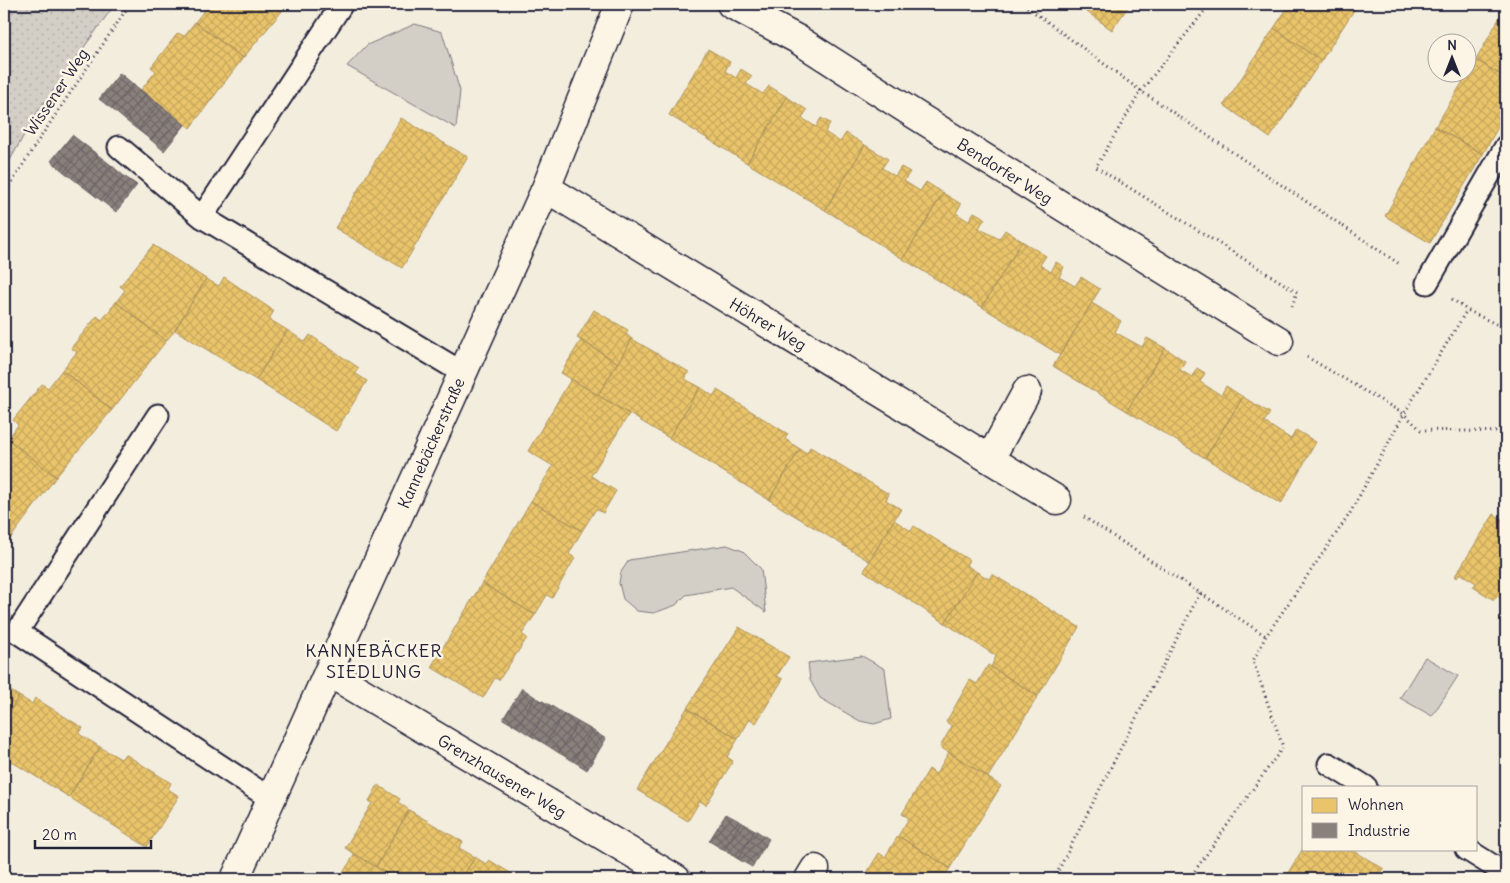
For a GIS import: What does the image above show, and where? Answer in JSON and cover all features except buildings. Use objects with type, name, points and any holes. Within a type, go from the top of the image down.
[{"type":"street","name":"Kannebäckerstraße","points":[[235,879],[546,188],[620,4]]},
{"type":"street","name":"Bendorfer Weg","points":[[731,4],[797,39],[1279,341]]},
{"type":"street","name":"Höhrer Weg","points":[[546,188],[1057,500]]},
{"type":"street","points":[[990,459],[1027,391]]},
{"type":"street","name":"Grenzhausener Weg","points":[[328,672],[676,879]]},
{"type":"lane","points":[[202,217],[342,4]]},
{"type":"lane","points":[[1427,283],[1506,146]]},
{"type":"lane","points":[[119,147],[202,217],[463,373]]},
{"type":"lane","points":[[158,415],[10,627],[271,799]]},
{"type":"lane","points":[[1329,764],[1364,786]]},
{"type":"lane","points":[[1468,850],[1506,874]]},
{"type":"path","name":"Wissener Weg","points":[[4,194],[130,4]]},
{"type":"path","points":[[1023,4],[1141,91],[1467,310],[1506,329]]},
{"type":"path","points":[[1210,4],[1141,91],[1096,167],[1297,292],[1279,341],[1404,414],[1421,430],[1506,432]]},
{"type":"path","points":[[1188,879],[1284,747],[1252,661],[1266,636],[1349,515],[1404,414],[1467,310]]},
{"type":"path","points":[[1057,500],[1266,636]]},
{"type":"path","points":[[1054,879],[1200,593]]},
{"type":"path","points":[[4,869],[24,879]]},
{"type":"shaded area","points":[[11,4],[115,4],[34,117],[4,171],[4,14]]},
{"type":"shaded area","points":[[415,24],[442,32],[460,91],[456,128],[347,66],[367,45]]},
{"type":"shaded area","points":[[727,545],[743,551],[761,569],[766,612],[731,587],[686,595],[676,605],[654,613],[637,611],[623,599],[619,583],[621,572],[629,560]]},
{"type":"shaded area","points":[[862,656],[885,669],[891,719],[874,724],[860,721],[820,698],[810,680],[808,663]]},
{"type":"shaded area","points":[[1425,657],[1458,676],[1432,716],[1400,698]]},
{"type":"district","name":"KANNEBÄCKER SIEDLUNG","points":[[374,661]]}]
